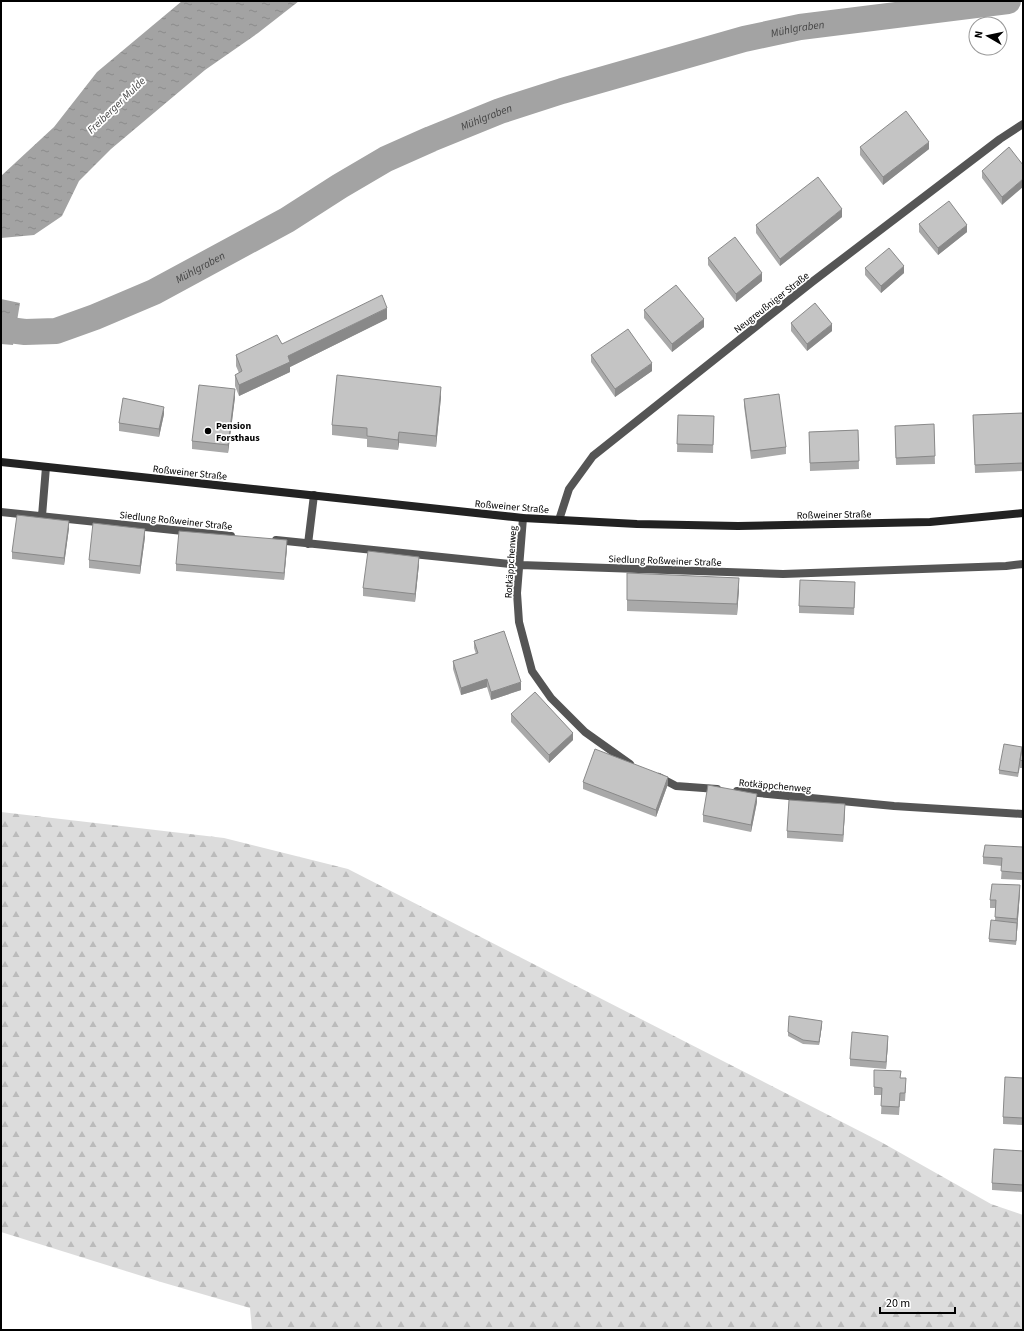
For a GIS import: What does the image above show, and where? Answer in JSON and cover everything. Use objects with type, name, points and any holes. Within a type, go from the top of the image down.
[{"type":"main road","name":"Roßweiner Straße","points":[[1,462],[523,518],[637,524],[746,526],[930,522],[1023,513]]},
{"type":"street","name":"Neugreußniger Straße","points":[[559,520],[569,489],[594,456],[806,287],[1000,139],[1023,124]]},
{"type":"street","points":[[42,516],[46,467]]},
{"type":"street","points":[[308,544],[314,495]]},
{"type":"street","name":"Siedlung Roßweiner Straße","points":[[1,512],[238,536]]},
{"type":"street","name":"Rotkäppchenweg","points":[[523,518],[517,593],[519,622],[532,671],[551,698],[585,732],[626,762],[676,786],[894,806],[1023,814]]},
{"type":"street","name":"Siedlung Roßweiner Straße","points":[[269,540],[520,565],[783,574],[1006,566],[1023,564]]},
{"type":"green space","points":[[1,812],[224,838],[348,869],[881,1142],[991,1204],[1023,1215],[1023,1330],[252,1330],[250,1308],[1,1232]]},
{"type":"water","name":"Freiberger Mulde","points":[[182,1],[299,1],[258,33],[205,70],[111,149],[79,181],[62,216],[34,235],[1,238],[1,176],[54,127],[97,72]]},
{"type":"water","points":[[1,299],[20,303],[13,345],[1,344]]},
{"type":"building","points":[[906,111],[929,142],[883,177],[860,147]]},
{"type":"building","points":[[1009,147],[1023,165],[1023,179],[1002,197],[982,171]]},
{"type":"building","points":[[818,177],[842,209],[780,259],[756,225]]},
{"type":"building","points":[[949,201],[967,225],[938,248],[919,224]]},
{"type":"building","points":[[735,237],[762,273],[736,294],[708,258]]},
{"type":"building","points":[[889,248],[904,266],[881,286],[865,268]]},
{"type":"building","points":[[676,285],[704,319],[672,344],[644,310]]},
{"type":"building","points":[[382,295],[387,308],[288,356],[290,362],[239,385],[235,375],[242,371],[236,355],[277,335],[282,344]]},
{"type":"building","points":[[815,303],[832,324],[807,344],[791,323]]},
{"type":"building","points":[[628,329],[652,363],[615,389],[591,355]]},
{"type":"building","points":[[337,375],[441,387],[436,436],[399,432],[398,440],[367,436],[367,428],[332,425]]},
{"type":"building","points":[[199,385],[235,389],[228,445],[192,441]]},
{"type":"building","points":[[779,394],[786,447],[751,451],[744,399]]},
{"type":"building","points":[[123,398],[164,407],[159,429],[119,423]]},
{"type":"building","points":[[1023,413],[1023,463],[975,465],[973,415]]},
{"type":"building","points":[[678,415],[714,416],[713,445],[677,444]]},
{"type":"building","points":[[934,424],[935,456],[896,458],[895,426]]},
{"type":"building","points":[[858,430],[859,461],[810,463],[809,432]]},
{"type":"building","points":[[17,515],[69,521],[64,558],[12,552]]},
{"type":"building","points":[[93,523],[145,529],[140,566],[89,560]]},
{"type":"building","points":[[179,531],[287,540],[284,573],[176,564]]},
{"type":"building","points":[[368,551],[419,557],[415,594],[363,588]]},
{"type":"building","points":[[627,573],[739,578],[737,604],[627,600]]},
{"type":"building","points":[[800,580],[855,582],[854,608],[799,606]]},
{"type":"building","points":[[504,631],[521,682],[491,692],[487,679],[461,688],[453,661],[478,653],[474,641]]},
{"type":"building","points":[[535,692],[573,733],[549,755],[511,714]]},
{"type":"building","points":[[1023,743],[1023,761],[1020,760]]},
{"type":"building","points":[[1004,744],[1022,747],[1018,773],[999,770]]},
{"type":"building","points":[[595,749],[668,777],[656,810],[583,782]]},
{"type":"building","points":[[708,785],[757,794],[751,825],[703,815]]},
{"type":"building","points":[[789,800],[845,804],[843,835],[787,831]]},
{"type":"building","points":[[985,845],[1023,847],[1023,873],[1001,871],[1002,858],[983,857]]},
{"type":"building","points":[[992,884],[1020,885],[1017,919],[995,917],[996,900],[990,900]]},
{"type":"building","points":[[991,920],[1017,923],[1016,941],[989,939]]},
{"type":"building","points":[[789,1016],[822,1021],[819,1042],[803,1040],[788,1032]]},
{"type":"building","points":[[852,1032],[888,1036],[886,1062],[850,1059]]},
{"type":"building","points":[[874,1070],[901,1071],[900,1078],[906,1078],[905,1093],[900,1093],[899,1107],[881,1106],[882,1088],[874,1087]]},
{"type":"building","points":[[1005,1077],[1023,1078],[1023,1118],[1003,1117]]},
{"type":"building","points":[[994,1149],[1023,1151],[1023,1185],[992,1183]]},
{"type":"waterway","name":"Mühlgraben","points":[[1,329],[25,332],[56,331],[95,317],[154,292],[287,220],[386,159],[500,111],[562,91],[744,39],[800,27],[1008,1]]},
{"type":"place","name":"Pension Forsthaus","points":[[208,431]]}]
